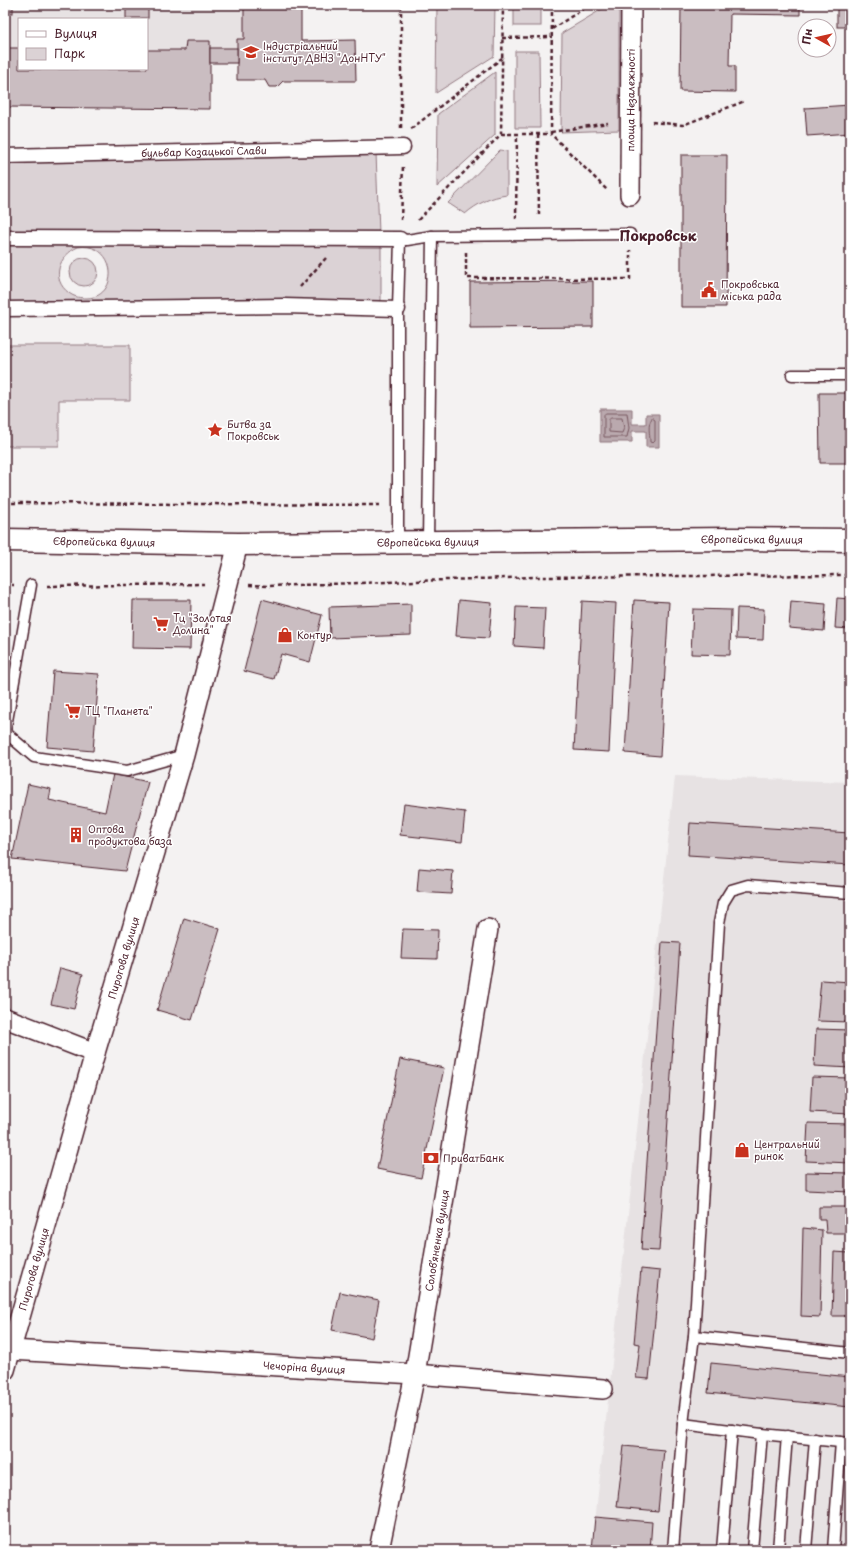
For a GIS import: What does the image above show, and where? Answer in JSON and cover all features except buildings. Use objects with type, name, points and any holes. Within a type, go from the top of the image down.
[{"type":"street","name":"площа Незалежності","points":[[630,195],[631,5]]},
{"type":"street","name":"бульвар Козацької Слави","points":[[5,156],[402,142]]},
{"type":"street","points":[[5,238],[400,239]]},
{"type":"street","points":[[5,309],[284,306],[398,309]]},
{"type":"street","name":"Європейська вулиця","points":[[5,540],[238,544],[398,541],[722,539],[850,540]]},
{"type":"street","name":"Пирогова вулиця","points":[[5,1370],[8,1349],[184,755],[238,544]]},
{"type":"street","name":"Солов’яненка вулиця","points":[[379,1550],[415,1374],[488,929]]},
{"type":"street","points":[[5,1018],[95,1053]]},
{"type":"street","name":"Чечоріна вулиця","points":[[8,1349],[415,1374],[603,1389]]},
{"type":"lane","points":[[398,541],[398,309],[400,239],[407,240],[432,236],[630,234]]},
{"type":"lane","points":[[428,541],[432,236]]},
{"type":"lane","points":[[792,376],[850,375]]},
{"type":"lane","points":[[31,585],[5,732],[34,757],[127,771],[184,755]]},
{"type":"lane","points":[[673,1550],[683,1424],[694,1336],[719,923],[723,903],[731,890],[748,885],[850,893]]},
{"type":"lane","points":[[694,1336],[850,1353]]},
{"type":"lane","points":[[683,1424],[762,1434],[846,1442],[833,1550]]},
{"type":"lane","points":[[722,1550],[732,1430]]},
{"type":"lane","points":[[752,1550],[762,1434]]},
{"type":"lane","points":[[778,1550],[787,1436]]},
{"type":"lane","points":[[806,1550],[815,1439]]},
{"type":"path","points":[[400,239],[402,5]]},
{"type":"path","points":[[400,239],[502,134],[503,5]]},
{"type":"path","points":[[551,134],[552,5]]},
{"type":"path","points":[[552,29],[589,5]]},
{"type":"path","points":[[502,38],[552,37]]},
{"type":"path","points":[[402,142],[502,58]]},
{"type":"path","points":[[502,134],[551,134],[609,192]]},
{"type":"path","points":[[516,134],[516,235]]},
{"type":"path","points":[[538,134],[539,234]]},
{"type":"path","points":[[466,236],[466,278],[630,279],[630,234]]},
{"type":"path","points":[[284,306],[342,239]]},
{"type":"path","points":[[5,503],[398,505]]},
{"type":"path","points":[[5,585],[228,584],[269,586],[535,577],[850,575]]},
{"type":"shaded area","name":"Індустріальний інститут ДВНЗ \"ДонНТУ\"","points":[[5,5],[301,5],[302,41],[355,40],[356,81],[283,81],[277,87],[269,87],[264,80],[237,80],[237,64],[210,63],[210,109],[5,107]]},
{"type":"shaded area","name":"Центральний ринок","points":[[675,776],[850,782],[850,1550],[592,1550]]},
{"type":"green space","points":[[437,5],[495,5],[494,56],[436,93]]},
{"type":"green space","points":[[514,5],[541,5],[541,26],[514,26]]},
{"type":"green space","points":[[609,5],[619,5],[619,130],[561,132],[562,33]]},
{"type":"green space","points":[[515,51],[539,51],[540,128],[515,128]]},
{"type":"green space","points":[[495,72],[495,135],[437,187],[438,114]]},
{"type":"green space","points":[[500,150],[507,151],[507,195],[485,201],[465,214],[448,203]]},
{"type":"green space","points":[[376,153],[379,233],[5,237],[5,158]]},
{"type":"green space","points":[[5,238],[381,240],[381,305],[5,309]],"holes":[[[78,247],[91,247],[101,252],[107,260],[110,270],[109,280],[105,289],[98,295],[87,298],[75,296],[63,287],[58,274],[59,268],[62,261],[71,251]]]},
{"type":"green space","points":[[84,258],[94,262],[98,272],[94,282],[84,286],[74,282],[70,272],[74,262]]},
{"type":"green space","points":[[5,345],[130,345],[130,400],[59,400],[59,446],[5,446]]},
{"type":"water","points":[[600,409],[632,409],[632,424],[646,424],[646,414],[659,414],[659,447],[646,447],[646,431],[632,431],[632,442],[600,442]]},
{"type":"place","name":"Індустріальний інститут ДВНЗ \"ДонНТУ\"","points":[[251,52]]},
{"type":"place","name":"Покровська міська рада","points":[[709,290]]},
{"type":"place","name":"Битва за Покровськ","points":[[215,430]]},
{"type":"place","name":"Тц \"Золотая Долина\"","points":[[161,624]]},
{"type":"place","name":"Контур","points":[[285,635]]},
{"type":"place","name":"ТЦ \"Планета\"","points":[[73,711]]},
{"type":"place","name":"Оптова продуктова база","points":[[76,835]]},
{"type":"place","name":"Центральний ринок","points":[[742,1150]]},
{"type":"place","name":"ПриватБанк","points":[[431,1158]]},
{"type":"district","name":"Покровськ","points":[[658,236]]}]
